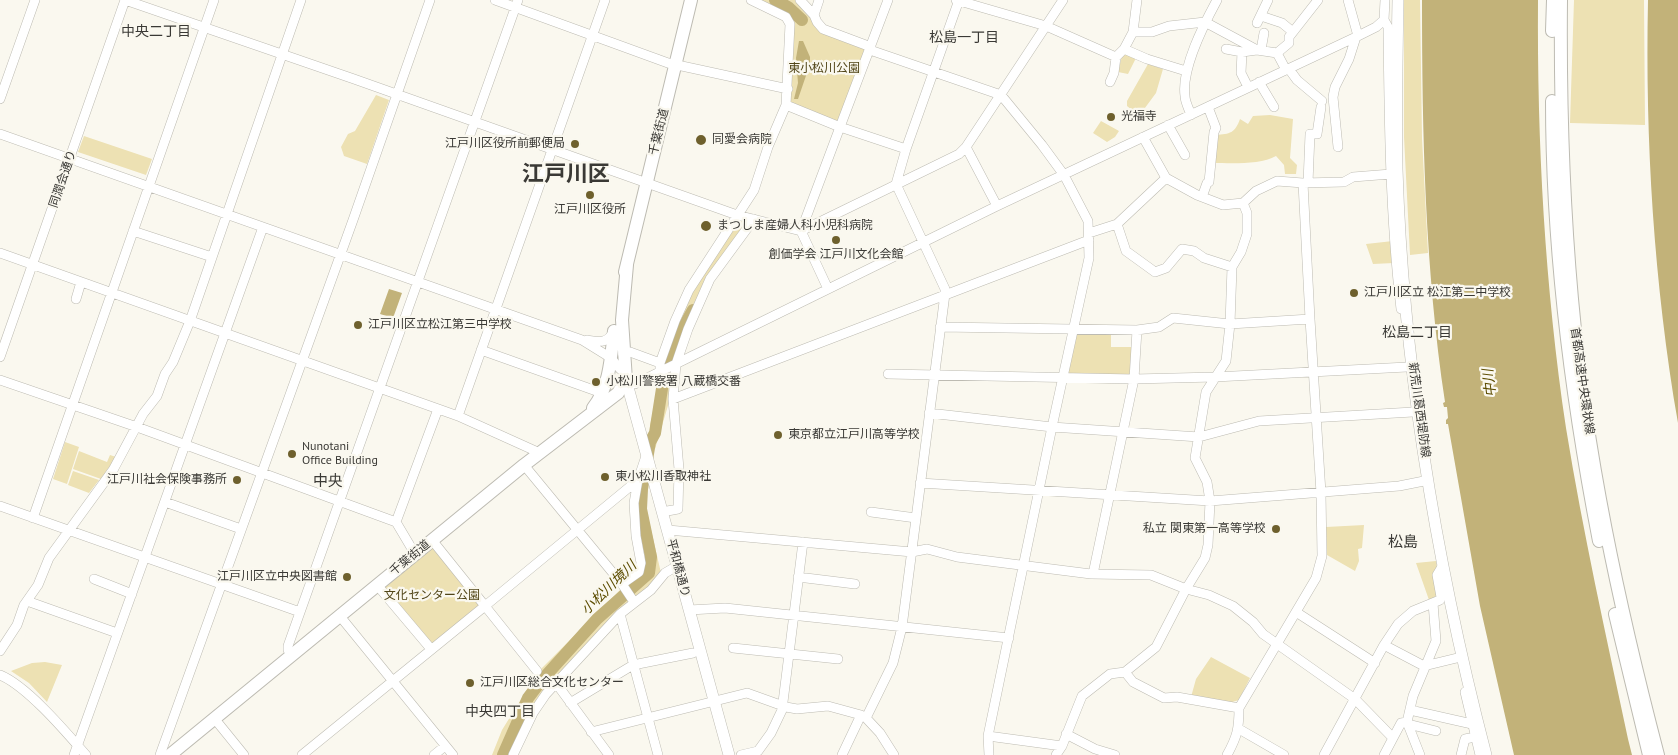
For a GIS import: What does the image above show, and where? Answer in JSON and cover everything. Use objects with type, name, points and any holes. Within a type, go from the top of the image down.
[{"type":"highway","name":"千葉街道","points":[[623,375],[615,349],[614,331],[617,296],[627,265],[691,0]]},
{"type":"highway","name":"首都高速中央環状線","points":[[1552,0],[1552,124],[1563,302],[1572,379],[1587,476],[1604,563],[1649,755]]},
{"type":"highway","name":"首都高速中央環状線","points":[[1561,0],[1561,122],[1566,226],[1576,342],[1589,431],[1612,560],[1658,755]]},
{"type":"highway","name":"千葉街道","points":[[170,755],[524,465],[618,393],[623,375],[622,320],[627,265]]},
{"type":"highway","points":[[580,421],[596,405],[602,393],[611,358],[614,331]]},
{"type":"main road","name":"新荒川葛西堤防線","points":[[1398,0],[1397,168],[1405,325],[1444,565],[1473,704],[1486,755]]},
{"type":"main road","name":"平和橋通り","points":[[623,375],[668,530],[729,755]]},
{"type":"street","points":[[0,99],[35,0]]},
{"type":"street","points":[[125,0],[396,94],[737,216],[801,231],[959,154],[966,147],[1064,0]]},
{"type":"street","name":"同潤会通り","points":[[0,357],[125,0]]},
{"type":"street","points":[[33,518],[214,0]]},
{"type":"street","points":[[0,651],[17,626],[24,605],[38,585],[49,558],[113,470],[143,414],[157,396],[165,374],[173,362],[190,321],[301,0]]},
{"type":"street","points":[[160,755],[430,0]]},
{"type":"street","points":[[495,0],[517,4],[593,36],[676,65],[788,89]]},
{"type":"street","points":[[458,416],[605,0]]},
{"type":"street","points":[[660,367],[675,321],[690,290],[754,190],[768,147],[786,105],[790,24],[786,17],[750,0]]},
{"type":"street","points":[[800,0],[814,15],[823,30],[933,72],[1001,95],[1064,175],[1088,221],[1090,258],[1052,427],[988,736],[989,755]]},
{"type":"street","points":[[814,15],[819,0]]},
{"type":"street","points":[[828,289],[801,231],[888,0]]},
{"type":"street","points":[[842,755],[893,663],[902,628],[945,288],[896,184],[906,149],[958,0],[1046,26],[1116,57]]},
{"type":"street","points":[[1110,82],[1116,57],[1124,49],[1133,32],[1136,0]]},
{"type":"street","points":[[1191,114],[1185,99],[1186,71],[1205,22],[1217,0]]},
{"type":"street","points":[[1268,0],[1259,19],[1282,23],[1293,32]]},
{"type":"street","points":[[1276,53],[1289,43],[1289,37],[1318,0]]},
{"type":"street","points":[[1338,147],[1333,97],[1335,87],[1349,59],[1357,36],[1348,0]]},
{"type":"street","points":[[1385,0],[1384,20],[1388,27],[1391,174],[1397,274],[1405,325],[1412,412],[1437,555],[1444,565],[1437,576],[1441,597],[1445,602],[1480,755]]},
{"type":"street","points":[[292,654],[288,650],[288,646],[517,4]]},
{"type":"street","points":[[0,134],[582,340],[611,358],[623,375],[635,384],[660,367],[676,364],[997,206],[1376,27],[1384,20]]},
{"type":"street","points":[[1133,32],[1152,32],[1169,26],[1205,22],[1259,50]]},
{"type":"street","points":[[1259,50],[1264,33]]},
{"type":"street","points":[[1226,48],[1242,52],[1259,50],[1276,53],[1287,69],[1321,104],[1317,134],[1310,134],[1306,183],[1310,319],[1321,493],[1322,556],[1316,578],[1239,708],[1239,729],[1227,755]]},
{"type":"street","points":[[1124,49],[1147,59],[1186,71]]},
{"type":"street","points":[[1242,52],[1241,72],[1248,87]]},
{"type":"street","points":[[1259,82],[1274,107]]},
{"type":"street","points":[[786,105],[840,127],[906,149]]},
{"type":"street","points":[[1202,197],[1209,182],[1216,128],[1208,107]]},
{"type":"street","points":[[1168,125],[1185,155]]},
{"type":"street","points":[[1143,137],[1166,178],[1202,197],[1223,205],[1243,203],[1256,191],[1277,181],[1306,183],[1344,182],[1353,177],[1391,174]]},
{"type":"street","points":[[966,147],[997,206]]},
{"type":"street","points":[[672,399],[945,294],[1118,224],[1166,178]]},
{"type":"street","points":[[1056,755],[1062,746],[1082,696],[1110,674],[1124,672],[1156,647],[1186,589],[1205,558],[1208,545],[1210,501],[1207,482],[1195,458],[1206,392],[1226,361],[1230,324],[1232,267],[1241,252],[1247,234],[1247,213],[1243,203]]},
{"type":"street","points":[[662,512],[678,509],[679,469],[672,399],[676,364],[688,329],[710,279],[754,219]]},
{"type":"street","points":[[1118,224],[1126,251],[1155,272],[1166,268],[1182,249],[1194,251],[1204,258],[1232,267]]},
{"type":"street","points":[[74,755],[263,227]]},
{"type":"street","points":[[133,231],[212,257]]},
{"type":"street","points":[[0,253],[458,416],[540,453]]},
{"type":"street","points":[[76,299],[81,282]]},
{"type":"street","points":[[940,327],[1137,330],[1159,327],[1172,318],[1230,324],[1310,319]]},
{"type":"street","points":[[1093,574],[1134,379],[1137,330]]},
{"type":"street","points":[[582,340],[602,342],[610,338],[614,331]]},
{"type":"street","points":[[481,350],[602,393]]},
{"type":"street","points":[[624,354],[630,352],[660,367]]},
{"type":"street","points":[[888,374],[1134,379],[1215,377],[1407,367]]},
{"type":"street","points":[[0,380],[137,427],[396,522],[415,554]]},
{"type":"street","points":[[396,522],[438,409]]},
{"type":"street","points":[[929,413],[1052,427],[1199,437],[1260,421],[1412,412]]},
{"type":"street","points":[[623,586],[639,572],[641,563],[636,536],[634,503],[638,480],[646,456]]},
{"type":"street","points":[[524,465],[633,600]]},
{"type":"street","points":[[302,755],[638,480]]},
{"type":"street","points":[[920,483],[1210,501],[1399,486],[1424,481]]},
{"type":"street","points":[[165,502],[241,530]]},
{"type":"street","points":[[0,506],[300,612]]},
{"type":"street","points":[[871,512],[916,518]]},
{"type":"street","points":[[668,530],[912,552],[928,548],[957,557],[1093,574],[1151,574],[1186,589],[1209,595],[1233,606],[1276,643],[1354,699],[1393,738]]},
{"type":"street","points":[[432,540],[537,671]]},
{"type":"street","points":[[741,755],[758,751],[771,733],[783,706],[803,542]]},
{"type":"street","points":[[513,755],[534,713],[546,694],[633,600],[651,590],[665,573],[677,566]]},
{"type":"street","points":[[798,577],[855,584]]},
{"type":"street","points":[[94,579],[132,594]]},
{"type":"street","points":[[376,585],[431,649]]},
{"type":"street","points":[[1324,755],[1384,645],[1398,624],[1413,611],[1440,600],[1441,597]]},
{"type":"street","points":[[27,602],[117,633]]},
{"type":"street","points":[[1420,755],[1408,723],[1410,710],[1424,666],[1436,641],[1433,603]]},
{"type":"street","points":[[689,610],[725,608],[1009,638]]},
{"type":"street","points":[[1296,612],[1375,663]]},
{"type":"street","points":[[620,614],[658,755]]},
{"type":"street","points":[[339,615],[452,755]]},
{"type":"street","points":[[1384,645],[1424,666],[1457,658]]},
{"type":"street","points":[[733,648],[838,659]]},
{"type":"street","points":[[570,703],[633,664],[693,653]]},
{"type":"street","points":[[1124,672],[1132,682],[1164,698],[1177,697],[1239,708]]},
{"type":"street","points":[[0,675],[21,688],[86,755]]},
{"type":"street","points":[[556,683],[609,755]]},
{"type":"street","points":[[591,732],[747,693],[797,709],[828,706],[863,717],[880,733],[894,755]]},
{"type":"street","points":[[1410,710],[1472,724]]},
{"type":"street","points":[[214,718],[244,755]]},
{"type":"street","points":[[1384,755],[1400,723],[1408,723],[1436,731]]},
{"type":"street","points":[[1239,729],[1284,755]]},
{"type":"street","points":[[1066,734],[1096,749],[1115,755]]},
{"type":"street","points":[[988,736],[1062,746]]},
{"type":"street","points":[[1461,755],[1465,738],[1475,737]]},
{"type":"street","points":[[434,755],[445,746]]},
{"type":"green space","name":"東小松川公園","points":[[751,0],[800,0],[817,22],[871,47],[840,127],[786,105],[790,24]]},
{"type":"green space","points":[[1404,0],[1420,0],[1422,138],[1428,253],[1410,255],[1404,137]]},
{"type":"green space","points":[[1574,0],[1644,0],[1645,125],[1570,123]]},
{"type":"green space","points":[[1128,54],[1136,58],[1128,74],[1118,72],[1122,56]]},
{"type":"green space","points":[[1148,64],[1163,69],[1156,93],[1139,116],[1127,106],[1127,101]]},
{"type":"green space","points":[[376,95],[389,100],[367,164],[344,156],[341,147],[348,134],[355,131]]},
{"type":"green space","points":[[1270,115],[1293,119],[1290,158],[1297,165],[1296,174],[1285,174],[1284,165],[1276,156],[1254,162],[1213,163],[1216,135],[1234,130],[1240,119],[1248,124],[1253,116]]},
{"type":"green space","points":[[1101,121],[1119,131],[1115,137],[1107,142],[1093,133]]},
{"type":"green space","points":[[84,136],[152,159],[146,175],[78,152]]},
{"type":"green space","points":[[738,217],[752,220],[709,279],[675,363],[662,369],[691,290]]},
{"type":"green space","points":[[1393,241],[1394,263],[1373,264],[1366,244]]},
{"type":"green space","points":[[1076,332],[1111,332],[1111,347],[1134,347],[1133,378],[1067,376]]},
{"type":"green space","points":[[674,371],[673,389],[655,449],[650,425],[661,378]]},
{"type":"green space","points":[[65,442],[79,447],[67,484],[53,479]]},
{"type":"green space","points":[[79,451],[107,462],[110,455],[116,457],[101,479],[73,469]]},
{"type":"green space","points":[[73,471],[99,480],[89,493],[68,485]]},
{"type":"green space","points":[[642,476],[646,481],[646,508],[661,573],[657,581],[544,692],[512,755],[492,755],[502,730],[538,672],[625,585],[640,573],[635,502]]},
{"type":"green space","points":[[1364,525],[1362,548],[1358,549],[1359,561],[1355,571],[1327,555],[1326,527]]},
{"type":"green space","name":"文化センター公園","points":[[432,543],[482,605],[431,647],[380,586]]},
{"type":"green space","points":[[1436,561],[1437,567],[1433,573],[1437,594],[1429,600],[1416,563]]},
{"type":"green space","points":[[1211,657],[1250,678],[1239,700],[1229,703],[1191,697],[1196,679]]},
{"type":"green space","points":[[45,662],[62,665],[47,702],[29,683],[11,671],[32,663]]},
{"type":"water","name":"中川","points":[[1422,0],[1538,0],[1539,107],[1544,215],[1559,375],[1580,506],[1632,755],[1514,755],[1480,606],[1448,424],[1446,424],[1448,418],[1447,407],[1444,407],[1443,403],[1445,402],[1433,302],[1426,201]]},
{"type":"water","points":[[1648,0],[1678,0],[1678,423],[1663,318],[1653,212],[1648,106]]},
{"type":"water","points":[[799,41],[803,41],[810,57],[810,64],[798,99],[794,99],[798,83],[796,58]]},
{"type":"water","points":[[389,289],[402,293],[393,318],[380,314]]},
{"type":"waterway","name":"小松川境川","points":[[775,0],[788,7],[802,20]]},
{"type":"waterway","name":"小松川境川","points":[[667,362],[669,353],[693,310]]},
{"type":"waterway","name":"小松川境川","points":[[503,755],[528,698],[541,681],[597,619],[649,573],[651,557],[641,509],[642,489],[650,442],[655,433],[664,376]]},
{"type":"place","name":"光福寺","points":[[1111,117]]},
{"type":"place","name":"同愛会病院","points":[[701,140]]},
{"type":"place","name":"江戸川区役所前郵便局","points":[[575,144]]},
{"type":"place","name":"江戸川区役所","points":[[590,195]]},
{"type":"place","name":"まつしま産婦人科小児科病院","points":[[706,226]]},
{"type":"place","name":"創価学会 江戸川文化会館","points":[[836,240]]},
{"type":"place","name":"江戸川区立 松江第二中学校","points":[[1354,293]]},
{"type":"place","name":"江戸川区立松江第三中学校","points":[[358,325]]},
{"type":"place","name":"小松川警察署 八蔵橋交番","points":[[596,382]]},
{"type":"place","name":"東京都立江戸川高等学校","points":[[778,435]]},
{"type":"place","name":"Nunotani Office Building","points":[[292,454]]},
{"type":"place","name":"東小松川香取神社","points":[[605,477]]},
{"type":"place","name":"江戸川社会保険事務所","points":[[237,480]]},
{"type":"place","name":"私立 関東第一高等学校","points":[[1276,529]]},
{"type":"place","name":"江戸川区立中央図書館","points":[[347,577]]},
{"type":"place","name":"江戸川区総合文化センター","points":[[470,683]]},
{"type":"district","name":"中央二丁目","points":[[156,32]]},
{"type":"district","name":"松島一丁目","points":[[964,38]]},
{"type":"district","name":"江戸川区","points":[[566,175]]},
{"type":"district","name":"松島二丁目","points":[[1417,333]]},
{"type":"district","name":"中央","points":[[328,482]]},
{"type":"district","name":"松島","points":[[1403,543]]},
{"type":"district","name":"中央四丁目","points":[[500,712]]}]
